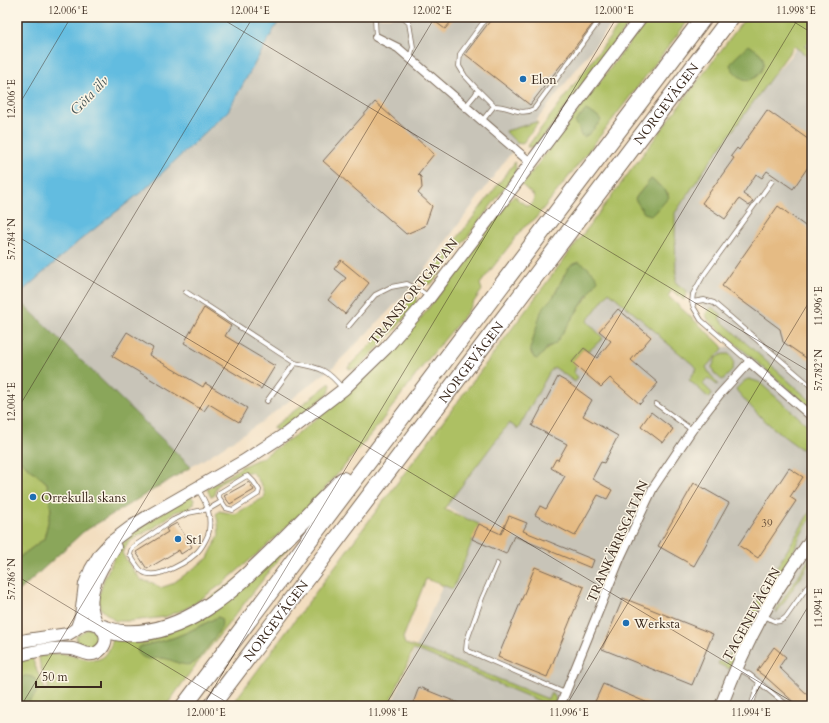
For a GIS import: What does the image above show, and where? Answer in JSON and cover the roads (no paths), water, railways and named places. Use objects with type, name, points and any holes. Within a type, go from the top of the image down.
[{"type":"highway","name":"NORGEVÄGEN","points":[[184,706],[384,439],[704,17]]},
{"type":"highway","name":"NORGEVÄGEN","points":[[210,706],[257,646],[731,17]]},
{"type":"highway","points":[[100,626],[122,633],[148,632],[173,625],[204,610],[221,598],[259,565],[384,439]]},
{"type":"highway","points":[[221,706],[257,646]]},
{"type":"street","name":"TRANSPORTGATAN","points":[[77,627],[81,616],[85,584],[91,568],[100,554],[111,542],[150,515],[272,444],[344,389],[386,348],[429,297],[642,17]]},
{"type":"street","points":[[376,37],[398,48],[531,163]]},
{"type":"street","points":[[749,362],[812,417]]},
{"type":"street","name":"TRANKÄRRSGATAN","points":[[560,706],[621,556],[653,488],[692,430],[719,395],[749,362]]},
{"type":"street","name":"TRANSPORTGATAN","points":[[17,656],[55,649],[74,649],[91,654],[96,653],[102,648],[106,638],[105,632],[92,612],[91,601],[94,587],[107,559],[126,531]]},
{"type":"street","name":"TAGENEVÄGEN","points":[[721,706],[736,667],[762,615],[812,538]]},
{"type":"street","points":[[17,642],[68,634],[73,632],[77,627],[86,624],[100,626]]},
{"type":"lane","points":[[376,17],[376,37]]},
{"type":"lane","points":[[402,17],[409,23],[413,47],[410,58]]},
{"type":"lane","points":[[487,17],[460,54],[459,66],[465,76],[494,106],[501,106],[528,112],[534,108],[602,17]]},
{"type":"lane","points":[[465,106],[478,90]]},
{"type":"lane","points":[[482,122],[494,106]]},
{"type":"lane","points":[[749,362],[701,320],[692,302],[693,294],[703,276],[772,181]]},
{"type":"lane","points":[[348,326],[375,295],[391,287],[407,284],[421,290],[429,297]]},
{"type":"lane","points":[[186,292],[295,363],[320,368],[333,377],[344,389]]},
{"type":"lane","points":[[692,302],[704,300],[714,303],[812,386]]},
{"type":"lane","points":[[267,401],[295,363]]},
{"type":"lane","points":[[656,404],[692,430]]},
{"type":"lane","points":[[809,478],[812,474]]},
{"type":"lane","points":[[245,477],[251,478],[259,490],[256,496],[233,510],[226,508],[222,502],[218,496],[220,491],[245,477]]},
{"type":"lane","points":[[197,488],[208,509],[209,531],[199,550],[185,562],[164,572],[152,575],[143,572],[130,555],[134,547],[173,520],[188,514],[208,509],[222,502]]},
{"type":"lane","points":[[497,564],[482,598],[467,640],[466,650],[565,693]]},
{"type":"lane","points":[[762,615],[776,622],[782,621],[812,580]]},
{"type":"lane","points":[[736,667],[744,670],[788,706]]},
{"type":"lane","points":[[751,706],[760,682]]},
{"type":"water","name":"Göta älv","points":[[17,17],[281,17],[228,111],[144,190],[79,241],[17,296]]},
{"type":"place","name":"Elon","points":[[523,79]]},
{"type":"place","name":"Orrekulla skans","points":[[33,497]]},
{"type":"place","name":"St1","points":[[178,539]]},
{"type":"place","name":"Werksta","points":[[626,623]]}]
